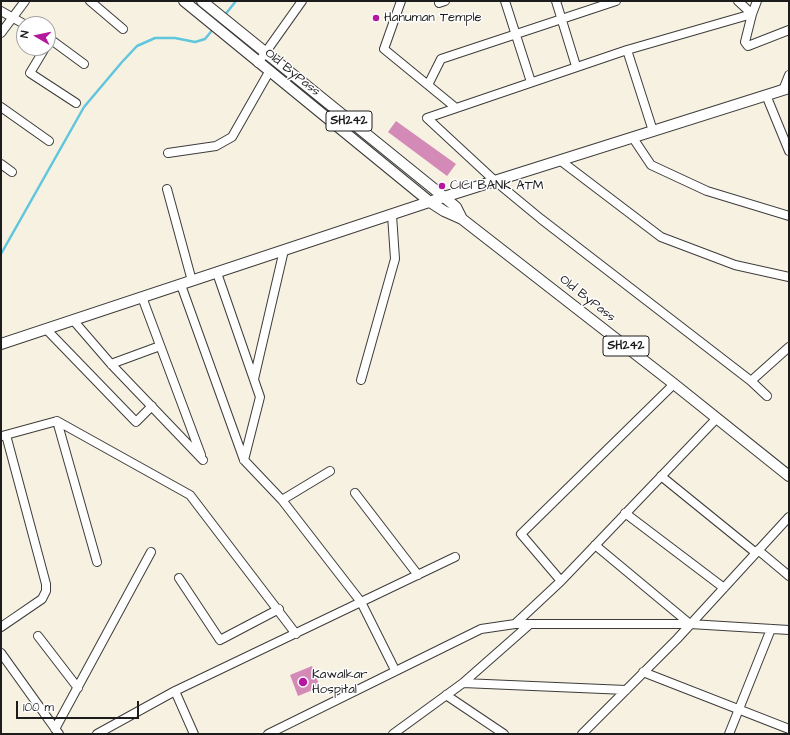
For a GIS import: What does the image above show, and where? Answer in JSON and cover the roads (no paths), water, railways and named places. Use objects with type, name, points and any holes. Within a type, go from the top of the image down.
[{"type":"main road","name":"Old ByPass","points":[[184,1],[430,202],[444,211],[462,219],[674,384],[789,476]]},
{"type":"main road","name":"Old ByPass","points":[[202,1],[232,27],[456,207],[462,219]]},
{"type":"main road","points":[[1,344],[444,197],[786,89]]},
{"type":"street","points":[[1,33],[25,1]]},
{"type":"street","points":[[90,1],[123,29]]},
{"type":"street","points":[[258,63],[266,54],[302,1]]},
{"type":"street","points":[[505,1],[532,82]]},
{"type":"street","points":[[556,1],[576,66]]},
{"type":"street","points":[[428,85],[441,59],[616,1]]},
{"type":"street","points":[[738,1],[752,14]]},
{"type":"street","points":[[757,1],[745,42],[748,46],[789,30]]},
{"type":"street","points":[[398,2],[384,49],[456,108]]},
{"type":"street","points":[[1,11],[16,19]]},
{"type":"street","points":[[752,14],[576,66],[427,118],[495,181],[541,219],[751,381],[767,396]]},
{"type":"street","points":[[56,45],[84,64]]},
{"type":"street","points":[[627,50],[653,131]]},
{"type":"street","points":[[40,56],[30,73],[76,103]]},
{"type":"street","points":[[168,153],[216,146],[228,140],[237,130],[269,72]]},
{"type":"street","points":[[786,89],[789,75]]},
{"type":"street","points":[[766,96],[789,151]]},
{"type":"street","points":[[1,107],[48,141]]},
{"type":"street","points":[[633,138],[651,166],[707,191],[789,216]]},
{"type":"street","points":[[561,161],[661,238],[735,265],[789,277]]},
{"type":"street","points":[[1,164],[12,172]]},
{"type":"street","points":[[167,189],[192,281]]},
{"type":"street","points":[[361,380],[395,259],[392,215]]},
{"type":"street","points":[[254,379],[284,250]]},
{"type":"street","points":[[217,273],[260,397],[244,460]]},
{"type":"street","points":[[181,285],[244,460],[282,500],[362,602],[395,670]]},
{"type":"street","points":[[73,320],[111,364],[203,460],[142,297]]},
{"type":"street","points":[[46,329],[136,422],[152,406]]},
{"type":"street","points":[[111,364],[160,346]]},
{"type":"street","points":[[751,381],[789,347]]},
{"type":"street","points":[[561,581],[520,534],[674,384]]},
{"type":"street","points":[[515,624],[561,581],[717,418]]},
{"type":"street","points":[[57,421],[97,562]]},
{"type":"street","points":[[1,627],[42,599],[46,591],[46,584],[4,435],[57,421],[190,496],[279,608],[296,634]]},
{"type":"street","points":[[282,500],[330,471]]},
{"type":"street","points":[[661,476],[789,576]]},
{"type":"street","points":[[354,493],[418,575]]},
{"type":"street","points":[[625,513],[724,588]]},
{"type":"street","points":[[582,734],[690,624],[789,517]]},
{"type":"street","points":[[596,545],[690,624]]},
{"type":"street","points":[[1,653],[57,732],[78,688],[151,552]]},
{"type":"street","points":[[97,734],[175,692],[455,558]]},
{"type":"street","points":[[179,578],[220,640],[279,608]]},
{"type":"street","points":[[268,734],[481,628],[515,624],[690,624],[789,630]]},
{"type":"street","points":[[397,733],[462,683],[530,624]]},
{"type":"street","points":[[729,734],[771,629]]},
{"type":"street","points":[[38,636],[78,688]]},
{"type":"street","points":[[643,672],[789,729]]},
{"type":"street","points":[[462,683],[626,690]]},
{"type":"street","points":[[175,692],[194,734]]},
{"type":"street","points":[[446,696],[504,734]]},
{"type":"waterway","points":[[224,16],[236,1]]},
{"type":"waterway","points":[[1,254],[84,107],[137,46],[155,38],[175,38],[195,42],[205,39],[214,28]]},
{"type":"place","name":"Hanuman Temple","points":[[376,18]]},
{"type":"place","name":"CICI BANK ATM","points":[[442,186]]},
{"type":"place","name":"Kawalkar Hospital","points":[[303,682]]}]
